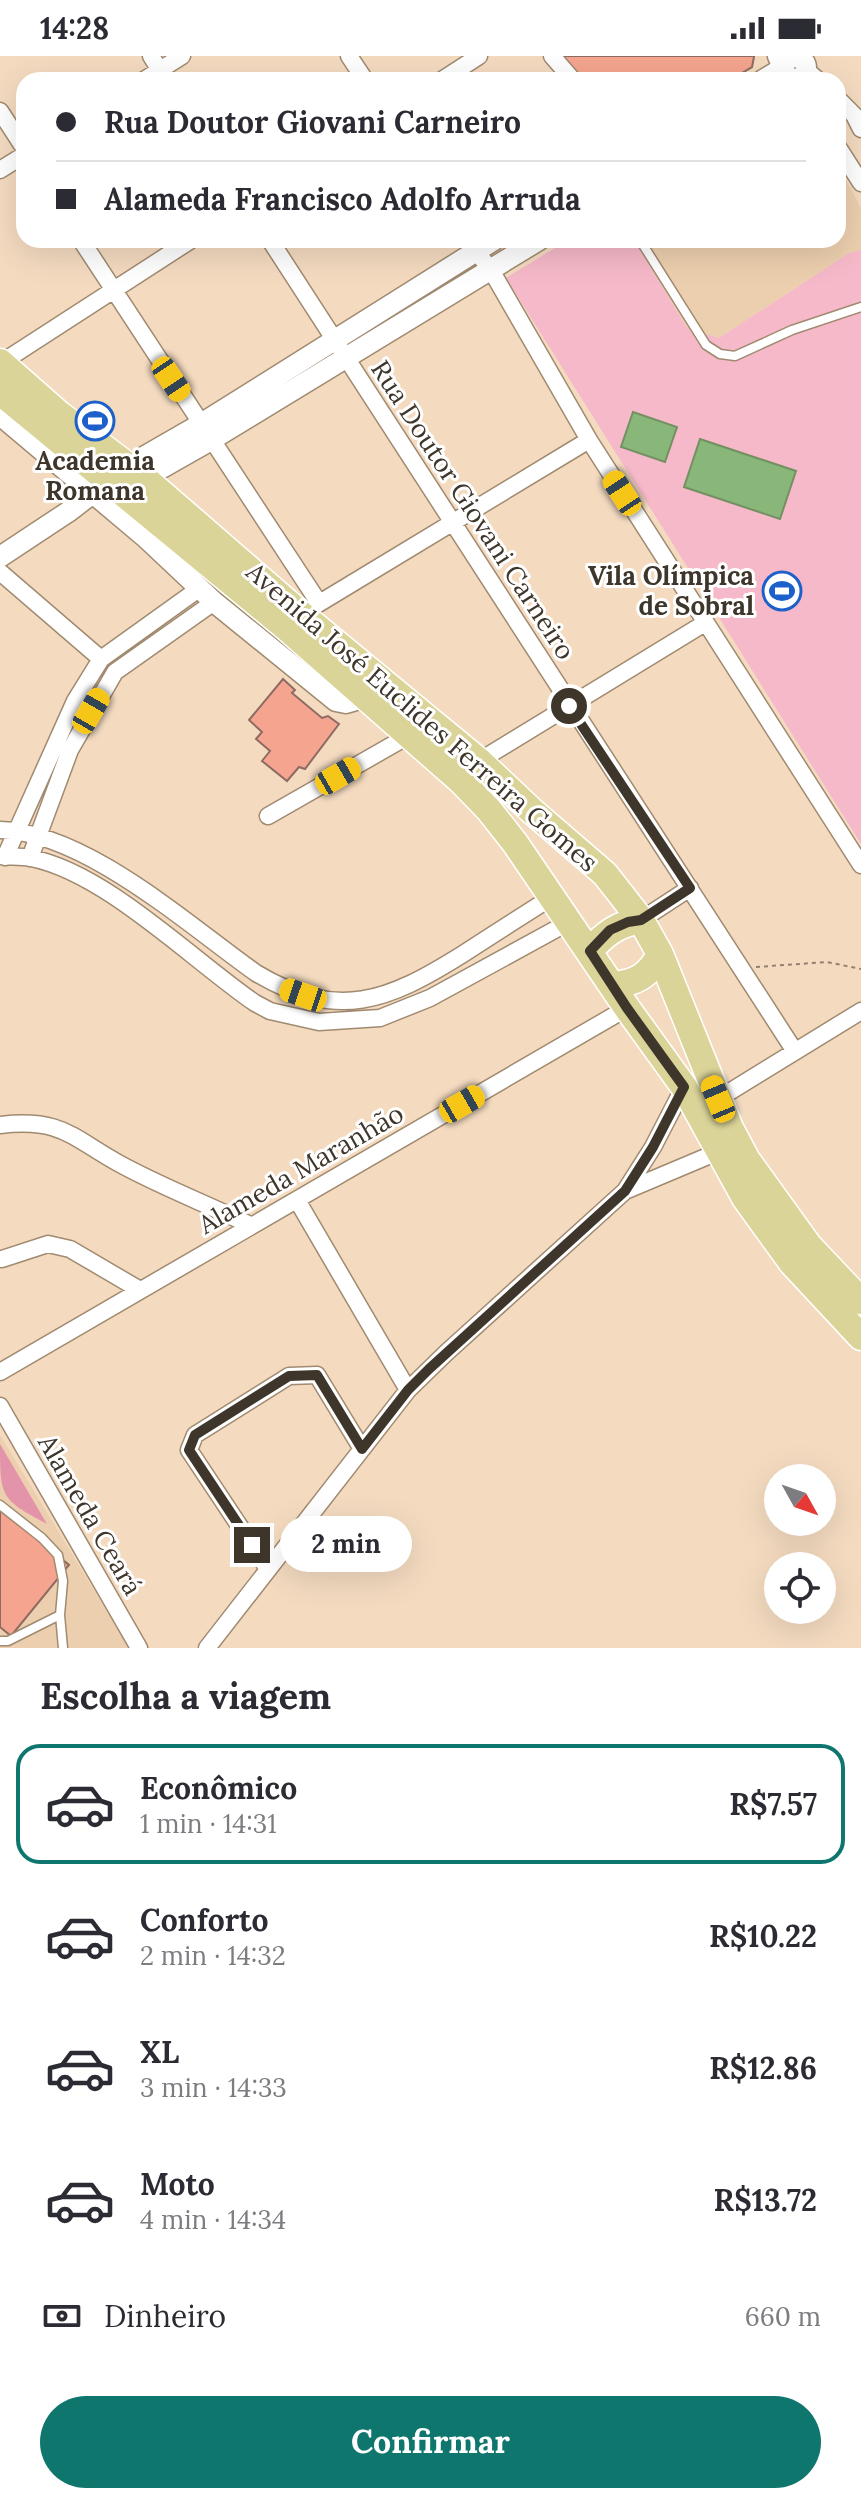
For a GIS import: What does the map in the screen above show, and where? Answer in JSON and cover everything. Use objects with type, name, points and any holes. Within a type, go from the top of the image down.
[{"type":"main road","name":"Avenida José Euclides Ferreira Gomes","points":[[0,362],[59,414],[117,481],[152,529],[288,629],[461,781],[489,810],[684,1087],[745,1198],[792,1263],[861,1337]]},
{"type":"main road","name":"Avenida José Euclides Ferreira Gomes","points":[[0,392],[117,481],[311,609],[605,874],[641,920],[660,954],[718,1099],[747,1160],[817,1256],[861,1301]]},
{"type":"main road","points":[[590,951],[610,930],[641,920]]},
{"type":"main road","points":[[612,985],[643,977],[653,968],[660,954]]},
{"type":"street","points":[[159,69],[182,56]]},
{"type":"street","points":[[454,72],[479,56]]},
{"type":"street","points":[[552,56],[566,72]]},
{"type":"street","points":[[0,111],[16,136]]},
{"type":"street","points":[[846,160],[861,183]]},
{"type":"street","points":[[86,248],[206,432],[311,609],[589,440]]},
{"type":"street","points":[[0,362],[179,248]]},
{"type":"street","name":"Rua Doutor Giovani Carneiro","points":[[275,248],[794,1050]]},
{"type":"street","points":[[206,432],[334,338],[468,248]]},
{"type":"street","points":[[473,248],[491,270],[589,440],[861,865]]},
{"type":"street","points":[[0,557],[117,481],[347,358],[526,248]]},
{"type":"street","points":[[0,415],[117,481]]},
{"type":"street","points":[[152,529],[207,595],[336,701],[346,703],[363,698]]},
{"type":"street","points":[[0,572],[101,659]]},
{"type":"street","points":[[207,595],[101,659],[75,701],[9,830],[3,856],[30,858],[105,890],[245,996],[270,1011],[299,1019],[341,1021],[380,1018],[402,1011],[569,922]]},
{"type":"street","points":[[30,858],[70,750],[115,672],[207,595]]},
{"type":"street","points":[[479,761],[705,623]]},
{"type":"street","points":[[268,816],[408,736]]},
{"type":"street","points":[[9,830],[38,835],[116,871],[278,986],[329,1001],[372,999],[419,981],[552,897]]},
{"type":"street","points":[[641,920],[690,888]]},
{"type":"street","points":[[201,962],[215,944]]},
{"type":"street","points":[[401,989],[402,1011]]},
{"type":"street","points":[[341,1021],[343,1001]]},
{"type":"street","name":"Alameda Maranhão","points":[[0,1372],[627,1008]]},
{"type":"street","points":[[718,1099],[861,1011]]},
{"type":"street","points":[[207,1648],[408,1390],[625,1191],[653,1147],[684,1087]]},
{"type":"street","points":[[0,1125],[39,1123],[60,1129],[79,1137],[121,1165],[250,1225]]},
{"type":"street","points":[[625,1191],[720,1151]]},
{"type":"street","points":[[297,1200],[408,1390]]},
{"type":"street","points":[[2,1259],[48,1244],[70,1249],[140,1290]]},
{"type":"street","points":[[268,1569],[189,1450],[195,1435],[289,1376],[317,1375],[362,1449]]},
{"type":"street","name":"Alameda Ceará","points":[[0,1406],[139,1648]]},
{"type":"lane","points":[[645,248],[706,345],[720,354],[735,356],[792,330],[861,307]]},
{"type":"lane","points":[[0,1505],[42,1538],[58,1555],[63,1581],[60,1615],[63,1648]]},
{"type":"lane","points":[[0,1641],[8,1641],[60,1615]]},
{"type":"path","points":[[739,967],[827,962],[861,969]]},
{"type":"shaded area","points":[[846,180],[861,208],[861,250],[849,253],[719,338],[687,328],[639,248],[846,248]]},
{"type":"shaded area","name":"Vila Olímpica de Sobral","points":[[555,248],[639,248],[687,328],[719,338],[849,253],[861,250],[861,844],[506,278]]},
{"type":"shaded area","points":[[633,412],[677,427],[665,462],[621,447]]},
{"type":"shaded area","points":[[700,439],[796,471],[780,519],[684,487]]},
{"type":"shaded area","points":[[0,1435],[129,1648],[0,1648]]},
{"type":"shaded area","points":[[0,1444],[47,1524],[11,1502],[6,1494],[2,1486]]},
{"type":"building","points":[[558,56],[754,56],[752,67],[744,72],[573,72]]},
{"type":"building","points":[[283,679],[295,690],[292,693],[322,718],[328,716],[339,724],[305,769],[299,767],[287,781],[262,761],[270,751],[256,739],[262,732],[249,720]]},
{"type":"building","points":[[0,1508],[69,1565],[11,1636],[0,1627]]},
{"type":"place","name":"Academia Romana","points":[[95,421]]},
{"type":"place","name":"Vila Olímpica de Sobral","points":[[782,591]]},
{"type":"route","points":[[252,1545],[189,1450],[195,1435],[289,1376],[317,1375],[362,1449],[408,1390],[429,1369],[625,1191],[653,1147],[684,1087],[590,951],[610,930],[641,920],[690,888],[569,706]]}]
